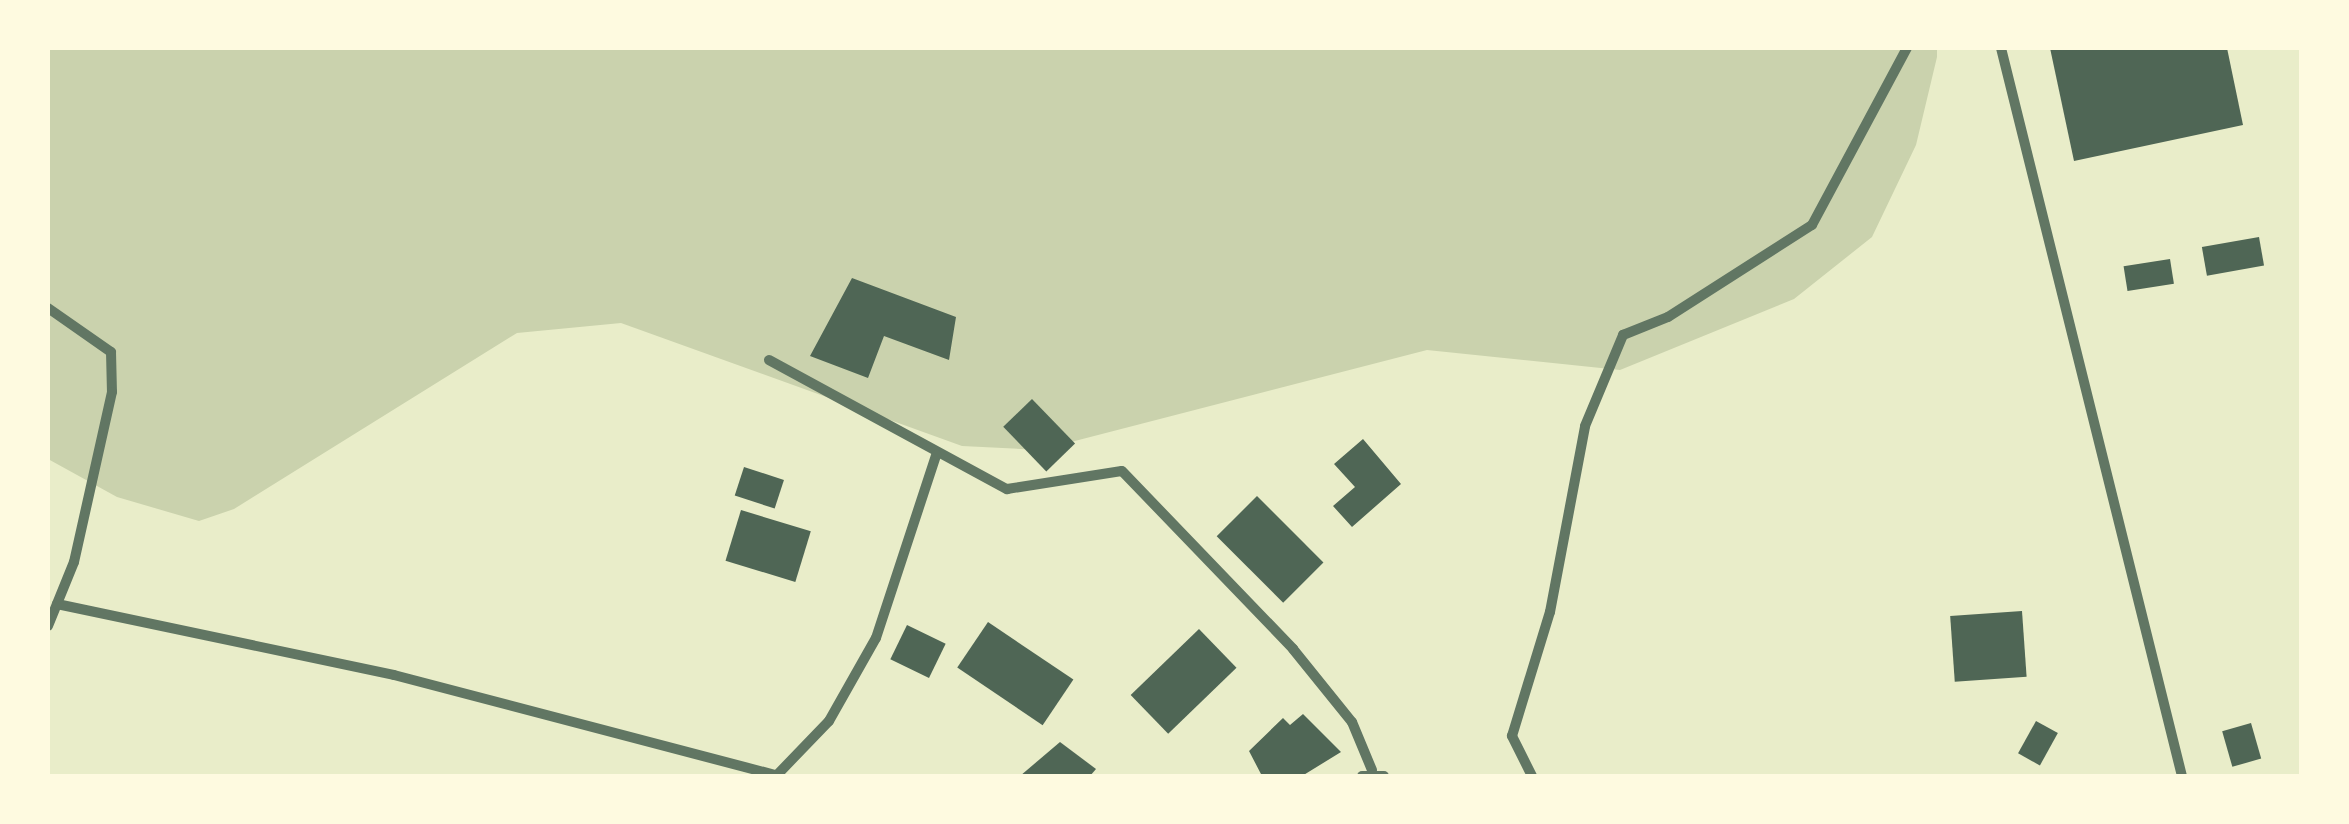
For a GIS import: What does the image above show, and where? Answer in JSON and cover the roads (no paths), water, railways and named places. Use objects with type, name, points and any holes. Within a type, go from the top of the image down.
[{"type":"street","points":[[1532,776],[1512,736],[1550,612],[1586,426],[1623,335],[1668,318],[1812,225],[1907,48]]},
{"type":"street","points":[[2001,48],[2182,776]]},
{"type":"street","points":[[48,308],[111,352],[112,392],[48,626]]},
{"type":"street","points":[[770,360],[936,455],[1007,489],[1122,470],[1292,650],[1352,722],[1367,773],[1384,776]]},
{"type":"street","points":[[57,604],[394,675],[778,776],[829,721],[876,638],[936,455]]}]
